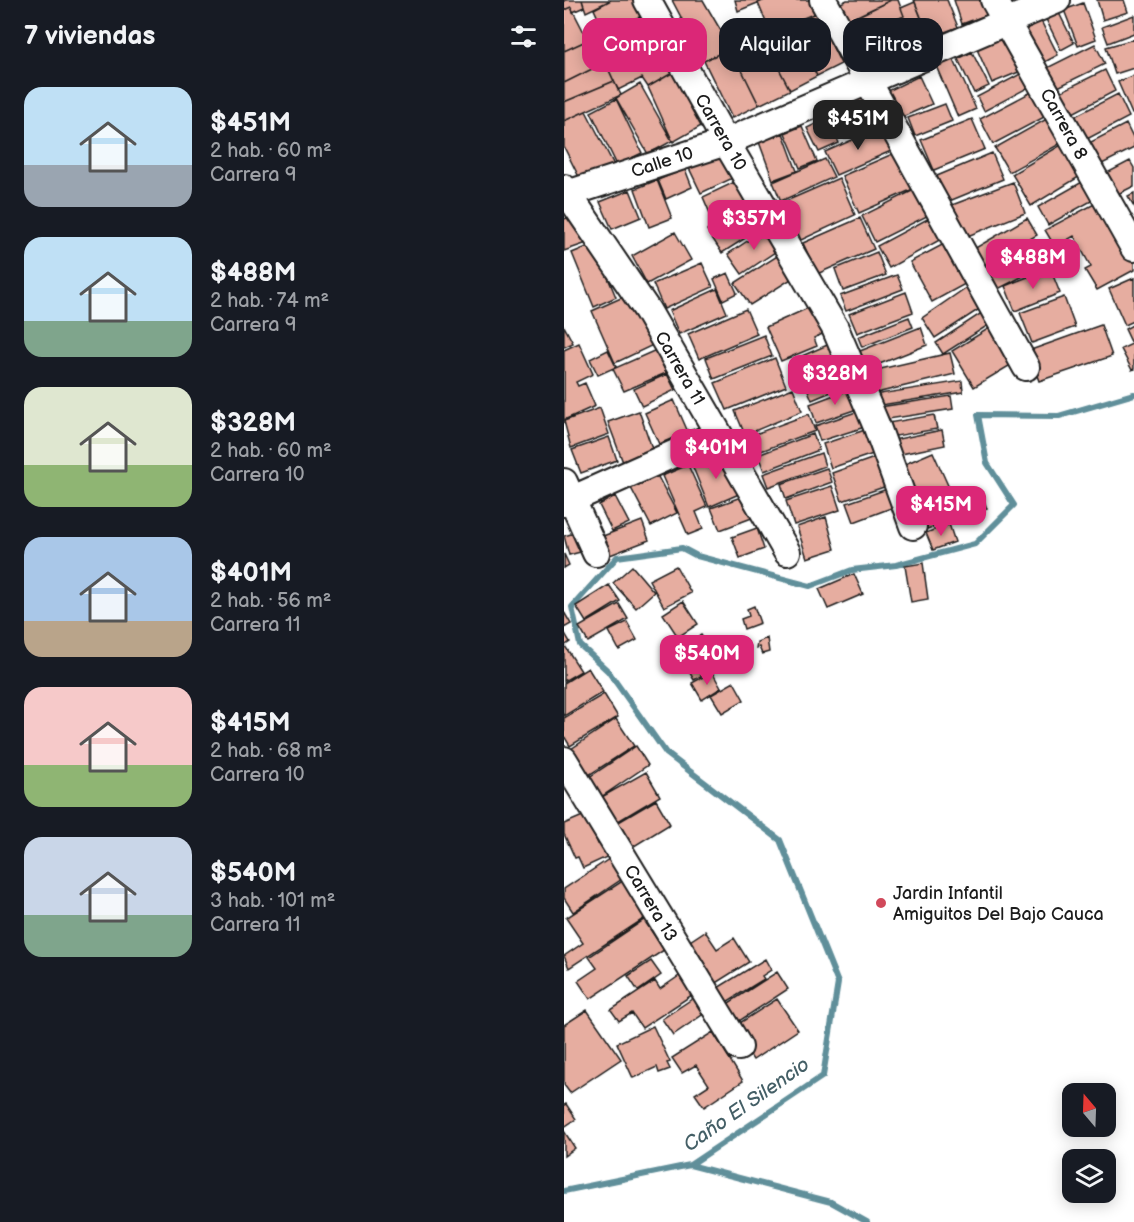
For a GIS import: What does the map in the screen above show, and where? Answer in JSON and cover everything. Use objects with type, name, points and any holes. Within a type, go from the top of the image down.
[{"type":"street","name":"Carrera 10","points":[[647,0],[726,142],[836,328],[877,427],[914,526]]},
{"type":"street","points":[[823,0],[1026,367]]},
{"type":"street","name":"Calle 10","points":[[565,192],[726,142],[866,81],[1000,10],[1057,0]]},
{"type":"street","name":"Carrera 8","points":[[1000,10],[1134,248]]},
{"type":"street","name":"Carrera 11","points":[[565,192],[646,310],[787,552]]},
{"type":"street","points":[[596,553],[567,494],[718,434]]},
{"type":"street","name":"Carrera 13","points":[[564,760],[573,794],[739,1047]]},
{"type":"building","points":[[564,0],[582,0],[584,7],[573,12],[571,7],[564,10]]},
{"type":"building","points":[[582,0],[611,0],[586,12]]},
{"type":"building","points":[[611,0],[634,0],[642,16],[598,18],[594,9]]},
{"type":"building","points":[[672,0],[703,0],[719,27],[719,54],[707,60],[707,18],[681,18]]},
{"type":"building","points":[[735,0],[765,0],[738,11]]},
{"type":"building","points":[[765,0],[810,0],[816,13],[804,18],[764,18],[758,3]]},
{"type":"building","points":[[847,0],[891,0],[853,18],[848,18],[841,3]]},
{"type":"building","points":[[891,0],[898,0],[904,16],[900,18],[854,18]]},
{"type":"building","points":[[914,0],[947,0],[958,27],[943,33],[943,18],[921,18]]},
{"type":"building","points":[[954,0],[984,0],[989,14],[962,24]]},
{"type":"building","points":[[1097,0],[1124,0],[1128,12],[1103,20]]},
{"type":"building","points":[[915,2],[921,18],[900,18],[904,16],[901,8]]},
{"type":"building","points":[[1083,3],[1096,39],[1078,46],[1064,10]]},
{"type":"building","points":[[571,7],[582,28],[582,43],[564,51],[564,10]]},
{"type":"building","points":[[1058,11],[1074,43],[1061,50],[1045,17]]},
{"type":"building","points":[[816,13],[818,18],[804,18]]},
{"type":"building","points":[[1134,15],[1134,33],[1108,43],[1102,27]]},
{"type":"building","points":[[1041,21],[1058,55],[1039,65],[1021,31]]},
{"type":"building","points":[[1005,35],[1021,71],[992,83],[976,47]]},
{"type":"building","points":[[1134,39],[1134,68],[1115,74],[1106,47]]},
{"type":"building","points":[[582,43],[582,72],[586,72],[564,83],[564,51]]},
{"type":"building","points":[[831,44],[841,64],[831,69]]},
{"type":"building","points":[[1095,44],[1105,64],[1056,88],[1047,68]]},
{"type":"building","points":[[972,52],[989,86],[974,93],[958,59]]},
{"type":"building","points":[[719,54],[719,72],[743,72],[759,105],[732,118],[707,67],[707,60]]},
{"type":"building","points":[[953,58],[976,109],[958,117],[939,72],[943,72],[943,63]]},
{"type":"building","points":[[1105,70],[1115,91],[1071,114],[1060,92]]},
{"type":"building","points":[[1026,71],[1033,85],[984,111],[977,97]]},
{"type":"building","points":[[586,72],[610,72],[614,81],[564,102],[564,83]]},
{"type":"building","points":[[610,72],[674,72],[648,87],[642,78],[618,90]]},
{"type":"building","points":[[674,72],[681,72],[710,121],[673,142],[648,87]]},
{"type":"building","points":[[743,72],[781,72],[790,90],[759,105]]},
{"type":"building","points":[[781,72],[815,72],[817,76],[790,90]]},
{"type":"building","points":[[1134,75],[1134,113],[1132,114],[1118,82]]},
{"type":"building","points":[[919,76],[932,104],[900,118],[888,91]]},
{"type":"building","points":[[614,81],[621,95],[564,121],[564,102]]},
{"type":"building","points":[[640,84],[672,141],[648,154],[616,98]]},
{"type":"building","points":[[1037,89],[1050,114],[993,144],[980,119]]},
{"type":"building","points":[[1118,94],[1129,117],[1087,139],[1075,116]]},
{"type":"building","points":[[862,96],[876,123],[845,139],[832,112]]},
{"type":"building","points":[[616,99],[642,153],[617,165],[591,112]]},
{"type":"building","points":[[945,104],[952,121],[915,136],[908,118]]},
{"type":"building","points":[[586,111],[616,169],[583,185],[564,147],[564,121]]},
{"type":"building","points":[[1052,116],[1065,141],[1009,172],[995,148]]},
{"type":"building","points":[[828,118],[839,143],[819,152],[807,128]]},
{"type":"building","points":[[972,119],[985,149],[934,170],[921,140]]},
{"type":"building","points":[[1126,124],[1134,140],[1134,148],[1100,165],[1089,143]]},
{"type":"building","points":[[802,126],[817,161],[800,168],[785,133]]},
{"type":"building","points":[[881,127],[891,151],[836,175],[825,152]]},
{"type":"building","points":[[783,133],[797,171],[773,180],[759,142]]},
{"type":"building","points":[[1068,141],[1087,172],[1031,206],[1012,174]]},
{"type":"building","points":[[724,152],[735,177],[701,193],[689,168]]},
{"type":"building","points":[[897,152],[913,189],[859,213],[842,176]]},
{"type":"building","points":[[992,153],[1003,179],[947,202],[937,176]]},
{"type":"building","points":[[825,159],[834,177],[781,201],[773,182]]},
{"type":"building","points":[[1130,161],[1134,168],[1134,186],[1118,194],[1107,173]]},
{"type":"building","points":[[685,169],[692,187],[666,199],[658,180]]},
{"type":"building","points":[[1091,177],[1102,195],[1048,225],[1038,207]]},
{"type":"building","points":[[839,178],[855,215],[801,240],[784,202]]},
{"type":"building","points":[[657,180],[672,218],[649,227],[635,189]]},
{"type":"building","points":[[739,180],[749,201],[712,218],[703,197]]},
{"type":"building","points":[[1013,182],[1025,213],[965,237],[952,205]]},
{"type":"building","points":[[916,189],[929,215],[875,242],[862,216]]},
{"type":"building","points":[[630,190],[641,217],[612,229],[600,202]]},
{"type":"building","points":[[1134,193],[1134,206],[1128,196]]},
{"type":"building","points":[[754,200],[769,223],[722,253],[707,230]]},
{"type":"building","points":[[1102,200],[1134,260],[1134,270],[1097,290],[1085,270],[1091,267],[1074,236],[1055,247],[1045,230]]},
{"type":"building","points":[[576,215],[587,243],[564,251],[564,219]]},
{"type":"building","points":[[933,216],[945,237],[889,268],[877,246]]},
{"type":"building","points":[[860,218],[874,249],[817,274],[803,243]]},
{"type":"building","points":[[1027,218],[1037,235],[982,267],[972,250]]},
{"type":"building","points":[[767,228],[781,248],[742,274],[728,254]]},
{"type":"building","points":[[675,232],[691,260],[647,284],[632,256]]},
{"type":"building","points":[[594,244],[616,297],[594,307],[572,253]]},
{"type":"building","points":[[944,244],[965,284],[932,302],[910,262]]},
{"type":"building","points":[[1024,249],[1035,270],[998,289],[987,268]]},
{"type":"building","points":[[877,252],[886,275],[843,291],[835,269]]},
{"type":"building","points":[[782,253],[796,276],[750,305],[735,283]]},
{"type":"building","points":[[702,263],[713,287],[664,309],[653,284]]},
{"type":"building","points":[[1050,268],[1060,293],[1015,311],[1005,286]]},
{"type":"building","points":[[728,273],[737,293],[723,300],[714,279]]},
{"type":"building","points":[[897,275],[903,289],[846,311],[840,296]]},
{"type":"building","points":[[1134,278],[1134,321],[1125,325],[1109,289]]},
{"type":"building","points":[[967,287],[981,308],[935,338],[922,318]]},
{"type":"building","points":[[717,289],[727,313],[679,334],[669,311]]},
{"type":"building","points":[[906,292],[913,312],[857,333],[849,314]]},
{"type":"building","points":[[630,294],[653,345],[615,363],[592,311]]},
{"type":"building","points":[[1064,297],[1075,327],[1032,343],[1020,313]]},
{"type":"building","points":[[817,304],[829,331],[814,338],[817,346],[781,361],[766,327]]},
{"type":"building","points":[[746,309],[757,334],[699,359],[688,334]]},
{"type":"building","points":[[983,312],[990,324],[943,354],[936,343]]},
{"type":"building","points":[[909,317],[913,327],[862,347],[858,337]]},
{"type":"building","points":[[1134,324],[1134,369],[1132,370],[1121,349],[1132,344],[1125,329]]},
{"type":"building","points":[[1101,325],[1112,356],[1039,381],[1028,351]]},
{"type":"building","points":[[564,326],[573,343],[564,347]]},
{"type":"building","points":[[921,327],[927,345],[867,369],[860,351]]},
{"type":"building","points":[[991,327],[1014,363],[974,387],[952,351]]},
{"type":"building","points":[[764,335],[772,356],[714,379],[706,358]]},
{"type":"building","points":[[579,343],[593,374],[576,382],[578,386],[585,383],[595,406],[564,420],[564,350]]},
{"type":"building","points":[[832,343],[841,363],[804,379],[795,359]]},
{"type":"building","points":[[608,350],[616,367],[598,375],[590,359]]},
{"type":"building","points":[[656,350],[666,373],[624,391],[613,369]]},
{"type":"building","points":[[950,353],[955,374],[868,395],[863,373]]},
{"type":"building","points":[[775,358],[786,386],[727,410],[715,383]]},
{"type":"building","points":[[842,367],[850,384],[812,400],[805,383]]},
{"type":"building","points":[[667,374],[675,390],[642,406],[634,389]]},
{"type":"building","points":[[962,381],[963,392],[875,406],[873,395]]},
{"type":"building","points":[[793,388],[802,411],[745,435],[735,411]]},
{"type":"building","points":[[853,388],[860,408],[816,423],[810,404]]},
{"type":"building","points":[[951,396],[953,409],[882,420],[880,407]]},
{"type":"building","points":[[674,400],[688,432],[659,444],[645,413]]},
{"type":"building","points":[[600,408],[609,434],[571,448],[564,421]]},
{"type":"building","points":[[862,410],[868,426],[820,441],[815,426]]},
{"type":"building","points":[[639,411],[654,454],[624,465],[608,422]]},
{"type":"building","points":[[809,414],[815,431],[753,454],[747,437]]},
{"type":"building","points":[[934,415],[937,429],[890,437],[888,423]]},
{"type":"building","points":[[868,429],[876,453],[831,468],[823,444]]},
{"type":"building","points":[[942,430],[945,445],[896,455],[893,440]]},
{"type":"building","points":[[813,434],[819,450],[764,471],[758,455]]},
{"type":"building","points":[[609,437],[617,460],[581,473],[572,450]]},
{"type":"building","points":[[933,452],[951,492],[915,508],[898,467]]},
{"type":"building","points":[[723,453],[739,494],[709,507],[692,465]]},
{"type":"building","points":[[821,453],[825,466],[768,487],[763,474]]},
{"type":"building","points":[[877,457],[887,486],[842,501],[832,473]]},
{"type":"building","points":[[688,465],[707,507],[696,512],[703,529],[688,535],[662,476]]},
{"type":"building","points":[[827,468],[832,482],[786,499],[781,484]]},
{"type":"building","points":[[656,473],[677,513],[651,526],[630,486]]},
{"type":"building","points":[[832,486],[840,510],[794,525],[786,501]]},
{"type":"building","points":[[893,487],[899,505],[854,522],[847,503]]},
{"type":"building","points":[[981,492],[987,509],[927,529],[921,512]]},
{"type":"building","points":[[749,494],[757,516],[720,530],[711,508]]},
{"type":"building","points":[[615,496],[629,523],[612,531],[599,505]]},
{"type":"building","points":[[826,517],[835,549],[807,558],[797,527]]},
{"type":"building","points":[[642,521],[649,540],[610,555],[603,536]]},
{"type":"building","points":[[949,524],[955,542],[933,550],[926,533]]},
{"type":"building","points":[[757,528],[764,549],[740,558],[732,537]]},
{"type":"building","points":[[582,531],[588,550],[569,555],[564,536]]},
{"type":"building","points":[[564,554],[569,565],[564,568]]},
{"type":"building","points":[[923,563],[928,599],[911,602],[905,566]]},
{"type":"building","points":[[632,566],[654,592],[636,608],[613,583]]},
{"type":"building","points":[[676,566],[691,593],[664,607],[649,580]]},
{"type":"building","points":[[854,574],[863,594],[828,609],[819,589]]},
{"type":"building","points":[[609,585],[620,601],[586,622],[576,606]]},
{"type":"building","points":[[683,601],[698,624],[678,637],[663,614]]},
{"type":"building","points":[[619,604],[628,619],[588,642],[579,627]]},
{"type":"building","points":[[754,606],[760,623],[744,629],[741,619],[749,616],[747,609]]},
{"type":"building","points":[[564,612],[571,624],[564,628]]},
{"type":"building","points":[[627,622],[637,640],[619,650],[609,631]]},
{"type":"building","points":[[564,632],[570,642],[564,646]]},
{"type":"building","points":[[701,635],[720,665],[694,680],[684,663],[692,658],[684,645]]},
{"type":"building","points":[[767,638],[769,652],[762,654],[759,647],[756,648],[757,642]]},
{"type":"building","points":[[564,647],[581,671],[564,681]]},
{"type":"building","points":[[588,668],[603,692],[564,716],[564,683]]},
{"type":"building","points":[[712,672],[721,688],[702,700],[692,683]]},
{"type":"building","points":[[734,682],[744,700],[722,713],[711,695]]},
{"type":"building","points":[[604,694],[618,717],[570,746],[564,736],[564,718]]},
{"type":"building","points":[[616,719],[634,746],[589,775],[571,749]]},
{"type":"building","points":[[636,746],[648,765],[601,797],[588,778]]},
{"type":"building","points":[[646,772],[660,796],[615,823],[600,798]]},
{"type":"building","points":[[656,800],[670,824],[631,848],[617,823]]},
{"type":"building","points":[[585,815],[598,844],[605,841],[611,855],[583,868],[578,857],[575,858],[564,834],[564,824]]},
{"type":"building","points":[[612,857],[625,877],[573,912],[564,898],[564,889]]},
{"type":"building","points":[[624,880],[648,916],[569,968],[564,956],[583,943],[566,918]]},
{"type":"building","points":[[644,920],[664,950],[590,999],[578,981],[597,968],[589,957]]},
{"type":"building","points":[[705,931],[717,949],[734,938],[749,962],[714,984],[687,943]]},
{"type":"building","points":[[765,959],[771,970],[762,976],[764,979],[725,1003],[716,989]]},
{"type":"building","points":[[651,961],[661,975],[638,991],[628,976]]},
{"type":"building","points":[[777,972],[788,989],[733,1025],[721,1008]]},
{"type":"building","points":[[682,974],[695,993],[642,1028],[632,1013],[619,1021],[611,1010],[655,981],[660,989]]},
{"type":"building","points":[[695,997],[705,1013],[673,1035],[662,1019]]},
{"type":"building","points":[[777,999],[798,1030],[753,1060],[732,1028]]},
{"type":"building","points":[[587,1010],[621,1059],[570,1093],[564,1085],[564,1025]]},
{"type":"building","points":[[653,1026],[670,1062],[667,1063],[670,1069],[659,1073],[657,1067],[633,1078],[617,1043]]},
{"type":"building","points":[[713,1032],[743,1081],[704,1107],[695,1094],[709,1085],[696,1065],[682,1073],[672,1058]]},
{"type":"building","points":[[566,1104],[576,1119],[564,1127],[564,1105]]},
{"type":"building","points":[[564,1131],[575,1148],[564,1156]]},
{"type":"waterway","name":"Caño El Silencio","points":[[564,1191],[690,1165],[823,1076],[838,983],[780,840],[666,753],[608,671],[580,645],[572,607],[617,557],[682,548],[697,556],[810,586],[852,570],[896,565],[975,544],[1014,505],[987,463],[978,415],[1059,416],[1134,394]]},
{"type":"waterway","points":[[690,1165],[831,1202],[867,1222]]},
{"type":"place","name":"Jardin Infantil Amiguitos Del Bajo Cauca","points":[[881,903]]}]
